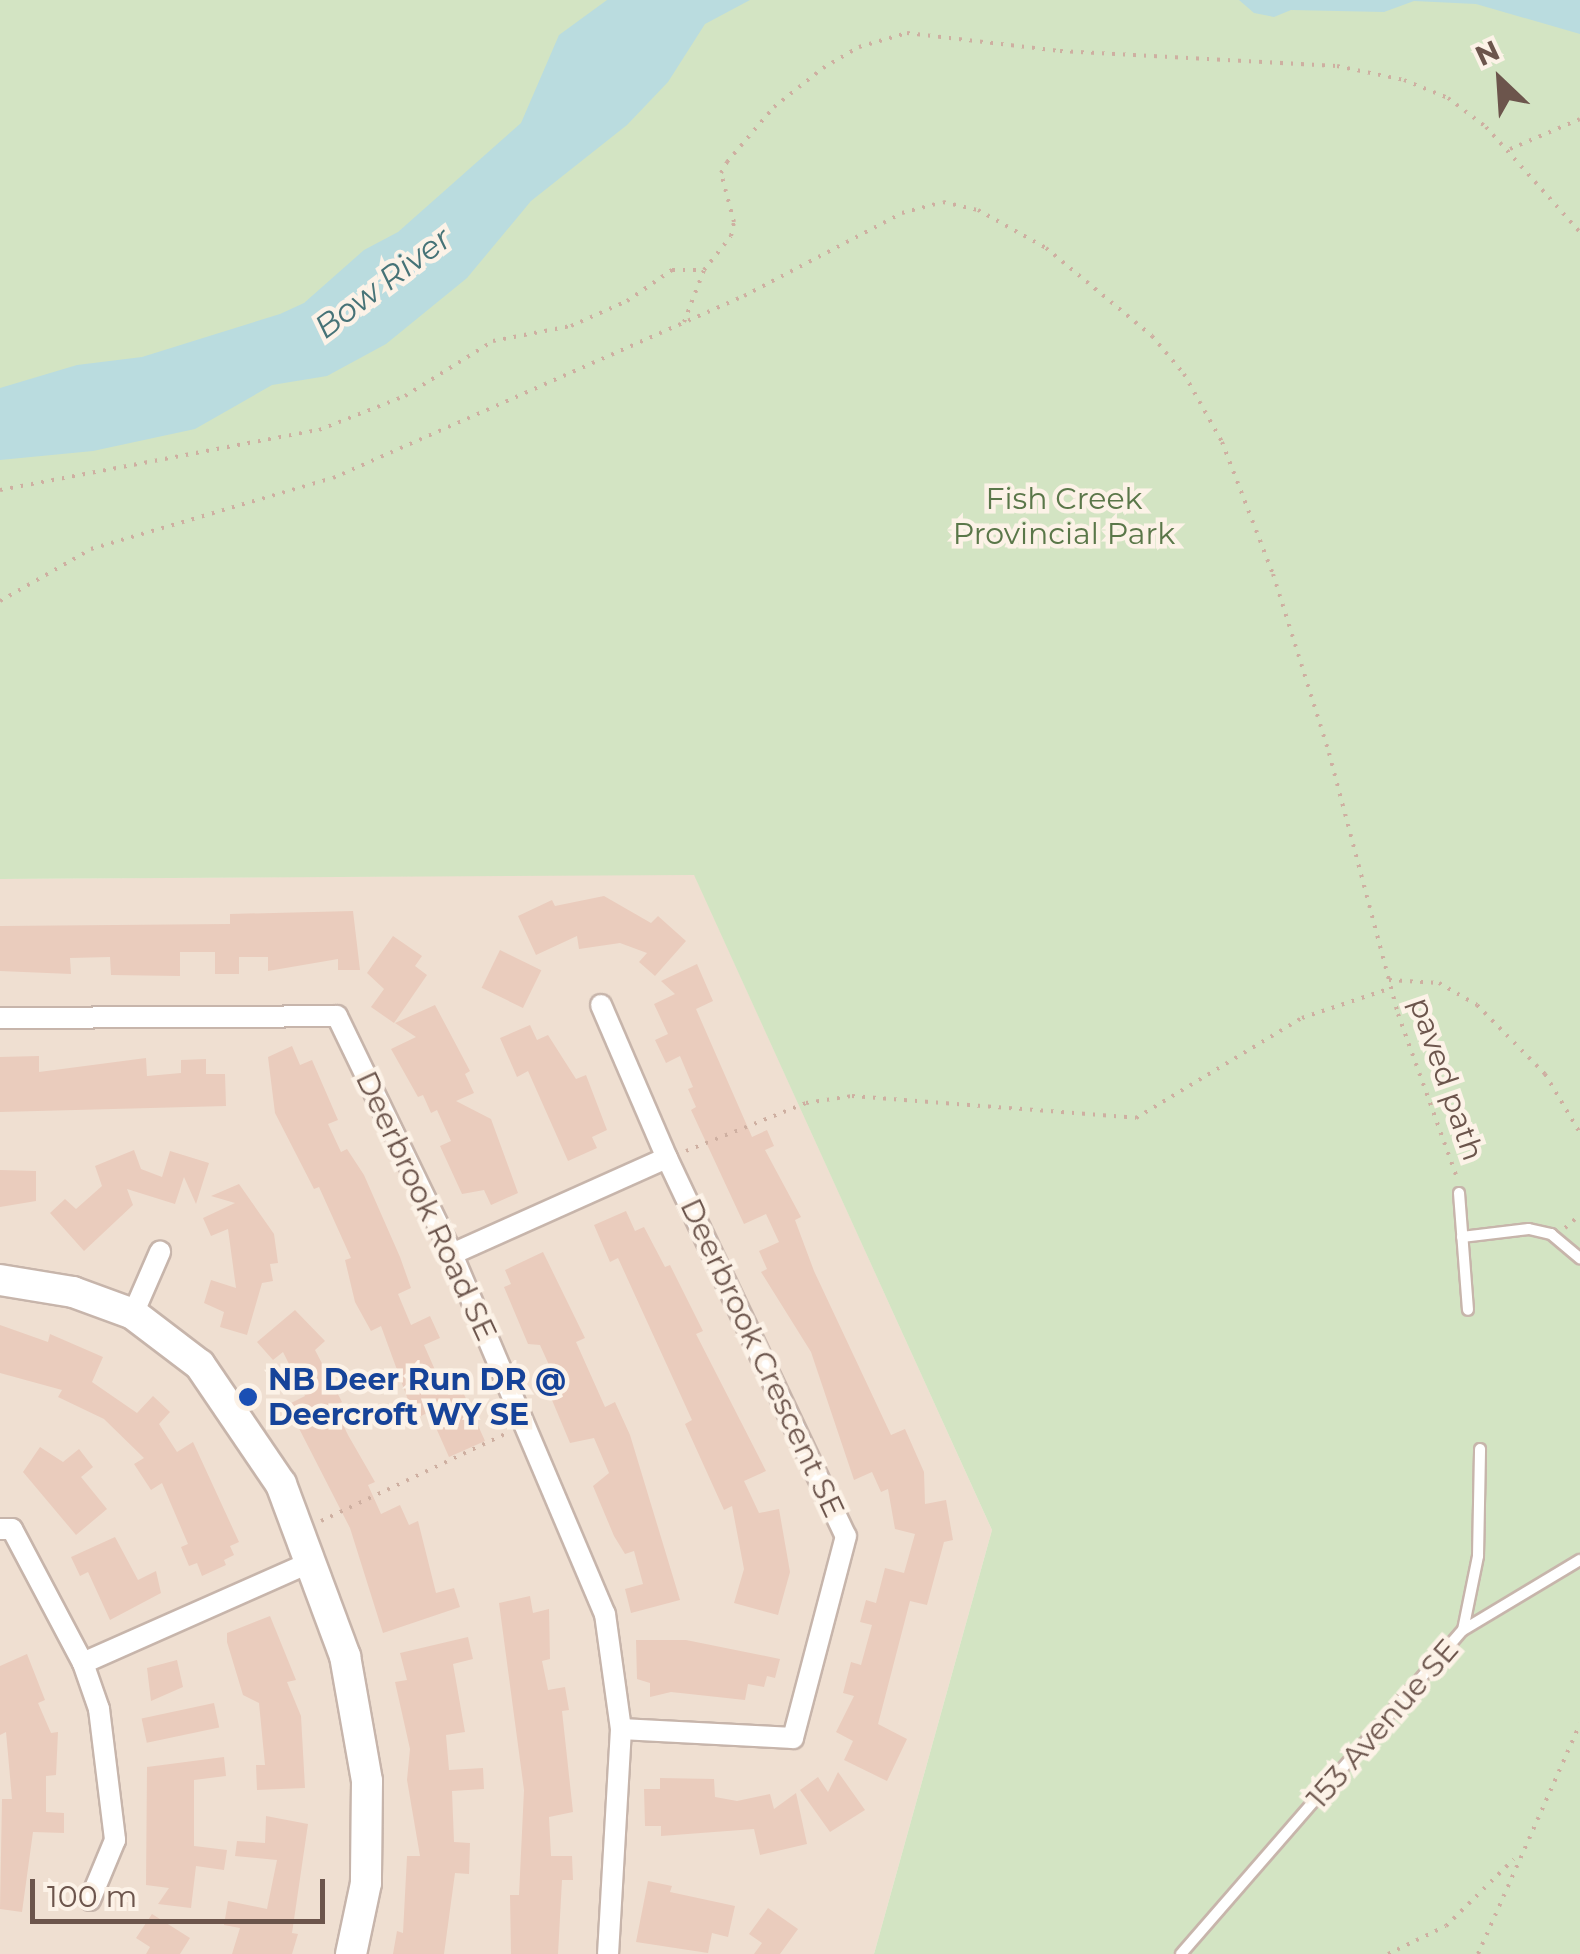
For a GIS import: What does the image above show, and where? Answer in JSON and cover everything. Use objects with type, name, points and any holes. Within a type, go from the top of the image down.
[{"type":"street","points":[[452,1254],[667,1158],[601,1004]]},
{"type":"street","name":"Deerbrook Road SE","points":[[0,1018],[337,1016],[452,1254],[604,1614],[622,1730],[608,1954]]},
{"type":"street","name":"Deerbrook Crescent SE","points":[[622,1730],[793,1738],[846,1536],[667,1158]]},
{"type":"street","points":[[133,1314],[160,1252]]},
{"type":"street","points":[[0,1280],[74,1292],[133,1314],[200,1365],[281,1484],[345,1656],[368,1781],[366,1882],[351,1954]]},
{"type":"street","points":[[0,1529],[12,1529],[83,1663],[99,1709],[115,1840],[90,1900]]},
{"type":"street","points":[[83,1663],[305,1548]]},
{"type":"lane","points":[[1459,1193],[1468,1310]]},
{"type":"lane","points":[[1462,1236],[1529,1229],[1555,1237],[1580,1258]]},
{"type":"lane","name":"153 Avenue SE","points":[[1181,1954],[1464,1630],[1477,1571],[1480,1449]]},
{"type":"lane","points":[[1464,1630],[1580,1560]]},
{"type":"path","points":[[684,322],[704,270],[723,249],[734,222],[721,173],[727,162],[774,107],[823,68],[894,34],[1060,51],[1337,66],[1404,80],[1448,98],[1510,149],[1580,232]]},
{"type":"path","points":[[1510,149],[1580,119]]},
{"type":"path","name":"paved path","points":[[0,601],[91,549],[332,478],[684,322],[902,213],[943,202],[978,210],[1024,234],[1142,326],[1195,392],[1254,522],[1329,753],[1388,980],[1459,1193]]},
{"type":"path","points":[[0,490],[319,430],[404,396],[494,341],[571,326],[627,301],[672,270],[704,270]]},
{"type":"path","points":[[1388,980],[1425,980],[1465,996],[1538,1066],[1578,1124],[1580,1133]]},
{"type":"path","points":[[667,1158],[806,1103],[852,1096],[1142,1116],[1302,1018],[1391,988]]},
{"type":"path","points":[[1555,1237],[1580,1215]]},
{"type":"path","points":[[305,1548],[525,1426]]},
{"type":"path","points":[[1478,1954],[1580,1724]]},
{"type":"path","points":[[1388,1954],[1446,1926],[1520,1852]]},
{"type":"shaded area","points":[[694,874],[992,1530],[874,1954],[0,1954],[0,879]]},
{"type":"green space","name":"Fish Creek Provincial Park","points":[[0,0],[1580,0],[1580,1954],[874,1954],[992,1530],[694,875],[0,879]]},
{"type":"water","name":"Bow River","points":[[607,0],[750,0],[705,24],[668,82],[627,125],[531,201],[467,278],[386,344],[327,376],[272,385],[195,429],[93,451],[0,460],[0,388],[77,365],[142,357],[280,314],[304,303],[364,250],[398,232],[521,123],[559,35]]},
{"type":"water","points":[[1239,0],[1580,0],[1580,34],[1476,4],[1414,1],[1384,12],[1291,10],[1274,17],[1254,13]]},
{"type":"building","points":[[604,896],[651,923],[658,916],[686,941],[655,976],[639,962],[647,953],[620,943],[579,949],[577,936],[536,955],[518,916],[552,900],[555,906]]},
{"type":"building","points":[[353,911],[360,970],[338,970],[338,959],[268,971],[268,957],[239,957],[239,974],[215,974],[215,952],[180,952],[180,976],[111,975],[110,957],[70,958],[71,974],[0,971],[0,926],[230,924],[230,914]]},
{"type":"building","points":[[393,936],[422,956],[415,966],[427,975],[394,1023],[371,1007],[384,989],[367,973]]},
{"type":"building","points":[[500,950],[541,970],[523,1008],[482,988]]},
{"type":"building","points":[[697,964],[713,1001],[696,1009],[752,1137],[767,1130],[774,1146],[765,1150],[801,1217],[795,1220],[814,1271],[891,1435],[905,1429],[924,1472],[925,1504],[946,1500],[953,1540],[944,1542],[927,1605],[910,1601],[878,1724],[907,1739],[887,1781],[844,1760],[853,1741],[836,1732],[854,1696],[843,1693],[851,1662],[861,1665],[872,1625],[860,1622],[866,1600],[876,1603],[885,1568],[904,1573],[915,1534],[895,1529],[888,1489],[881,1492],[872,1472],[854,1480],[811,1352],[761,1272],[767,1269],[759,1251],[779,1242],[766,1214],[744,1224],[691,1110],[696,1107],[688,1089],[693,1087],[680,1056],[666,1063],[655,1040],[668,1034],[654,1004],[675,994],[661,981]]},
{"type":"building","points":[[435,1005],[470,1071],[465,1074],[474,1093],[456,1101],[491,1119],[518,1193],[491,1205],[484,1190],[462,1194],[440,1146],[451,1141],[437,1110],[431,1113],[423,1095],[418,1097],[391,1049],[416,1037],[395,1023]]},
{"type":"building","points":[[530,1025],[537,1040],[548,1035],[576,1079],[586,1075],[607,1130],[592,1137],[597,1148],[568,1161],[528,1071],[517,1077],[500,1038]]},
{"type":"building","points":[[292,1046],[300,1065],[312,1060],[338,1120],[328,1124],[341,1152],[347,1149],[364,1175],[400,1257],[411,1288],[398,1294],[411,1325],[430,1316],[440,1338],[424,1345],[439,1379],[454,1372],[485,1441],[449,1457],[429,1412],[415,1419],[381,1326],[371,1331],[355,1302],[345,1260],[351,1258],[319,1187],[314,1189],[275,1113],[268,1057]]},
{"type":"building","points":[[39,1056],[39,1072],[146,1058],[147,1076],[181,1073],[181,1060],[206,1059],[206,1074],[225,1074],[226,1106],[0,1112],[0,1057]]},
{"type":"building","points":[[134,1150],[141,1169],[162,1177],[170,1151],[209,1163],[196,1204],[184,1177],[175,1204],[127,1189],[133,1205],[84,1251],[50,1213],[65,1199],[76,1209],[102,1186],[95,1166]]},
{"type":"building","points":[[0,1170],[36,1171],[36,1201],[0,1207]]},
{"type":"building","points":[[239,1184],[274,1234],[278,1263],[270,1264],[273,1281],[262,1283],[247,1335],[220,1327],[224,1312],[204,1303],[211,1280],[236,1288],[228,1229],[211,1236],[203,1218],[235,1203],[211,1196]]},
{"type":"building","points":[[626,1211],[635,1231],[644,1227],[665,1267],[670,1265],[703,1331],[696,1334],[766,1471],[744,1481],[759,1513],[779,1509],[790,1572],[778,1615],[734,1603],[744,1569],[732,1506],[724,1510],[685,1424],[692,1420],[618,1258],[610,1262],[594,1225]]},
{"type":"building","points":[[543,1252],[585,1338],[576,1342],[605,1407],[615,1402],[630,1435],[680,1600],[631,1613],[625,1589],[643,1584],[634,1551],[625,1554],[593,1486],[609,1473],[594,1438],[570,1443],[544,1381],[554,1376],[540,1345],[528,1344],[504,1287],[511,1284],[505,1270]]},
{"type":"building","points":[[295,1310],[325,1341],[315,1350],[342,1402],[334,1406],[375,1482],[368,1485],[381,1514],[400,1505],[409,1525],[418,1521],[436,1593],[454,1588],[460,1607],[383,1633],[350,1528],[287,1405],[305,1396],[283,1352],[273,1360],[257,1342]]},
{"type":"building","points":[[0,1325],[48,1342],[50,1334],[103,1357],[92,1382],[137,1413],[153,1396],[170,1412],[159,1424],[177,1452],[193,1442],[239,1542],[230,1546],[234,1555],[224,1560],[226,1565],[202,1576],[197,1563],[189,1566],[181,1547],[188,1544],[162,1483],[151,1490],[134,1464],[144,1458],[104,1419],[58,1397],[62,1390],[0,1373]]},
{"type":"building","points":[[40,1447],[63,1462],[79,1449],[93,1467],[81,1477],[107,1509],[76,1535],[23,1472]]},
{"type":"building","points":[[115,1537],[138,1580],[156,1571],[161,1593],[110,1620],[88,1572],[80,1576],[71,1557]]},
{"type":"building","points":[[530,1596],[533,1613],[549,1609],[550,1659],[542,1661],[548,1690],[565,1687],[569,1710],[562,1711],[573,1812],[549,1817],[551,1856],[572,1856],[573,1880],[562,1880],[558,1954],[511,1954],[510,1895],[519,1895],[524,1790],[499,1603]]},
{"type":"building","points":[[270,1616],[296,1680],[287,1682],[301,1716],[305,1788],[257,1790],[256,1765],[265,1765],[259,1703],[243,1695],[227,1633]]},
{"type":"building","points":[[468,1637],[473,1659],[453,1664],[465,1732],[446,1735],[449,1770],[483,1768],[484,1789],[452,1791],[454,1842],[470,1843],[469,1874],[455,1873],[444,1954],[393,1954],[397,1931],[403,1933],[407,1856],[420,1856],[407,1780],[410,1749],[395,1682],[407,1680],[400,1653]]},
{"type":"building","points":[[636,1640],[686,1640],[780,1659],[775,1678],[767,1676],[764,1687],[748,1684],[745,1700],[671,1692],[650,1697],[650,1683],[637,1679]]},
{"type":"building","points":[[27,1654],[45,1700],[38,1703],[51,1733],[58,1732],[56,1775],[46,1776],[46,1812],[64,1813],[64,1833],[33,1832],[22,1912],[0,1909],[2,1799],[12,1799],[6,1732],[0,1735],[0,1666]]},
{"type":"building","points":[[177,1660],[183,1687],[151,1701],[147,1668]]},
{"type":"building","points":[[214,1703],[219,1727],[147,1743],[142,1718]]},
{"type":"building","points":[[224,1757],[226,1776],[194,1780],[194,1846],[227,1850],[224,1870],[196,1866],[191,1908],[158,1904],[169,1888],[146,1885],[147,1767]]},
{"type":"building","points":[[838,1772],[865,1810],[830,1832],[800,1790],[818,1777],[828,1792]]},
{"type":"building","points":[[660,1778],[714,1779],[715,1797],[737,1801],[770,1794],[774,1809],[796,1793],[807,1844],[760,1855],[754,1829],[661,1836],[661,1826],[645,1826],[644,1789],[660,1789]]},
{"type":"building","points":[[266,1816],[308,1824],[292,1933],[298,1934],[292,1954],[232,1954],[240,1928],[224,1925],[228,1901],[267,1909],[277,1860],[235,1856],[237,1841],[265,1843]]},
{"type":"building","points":[[648,1881],[672,1886],[670,1892],[735,1906],[728,1937],[712,1933],[708,1953],[636,1942]]},
{"type":"building","points":[[768,1908],[798,1929],[780,1954],[754,1954],[762,1943],[749,1934]]},
{"type":"building","points":[[152,1914],[190,1938],[180,1954],[146,1954],[150,1947],[136,1938]]},
{"type":"place","name":"NB Deer Run DR @ Deercroft WY SE","points":[[248,1397]]}]
